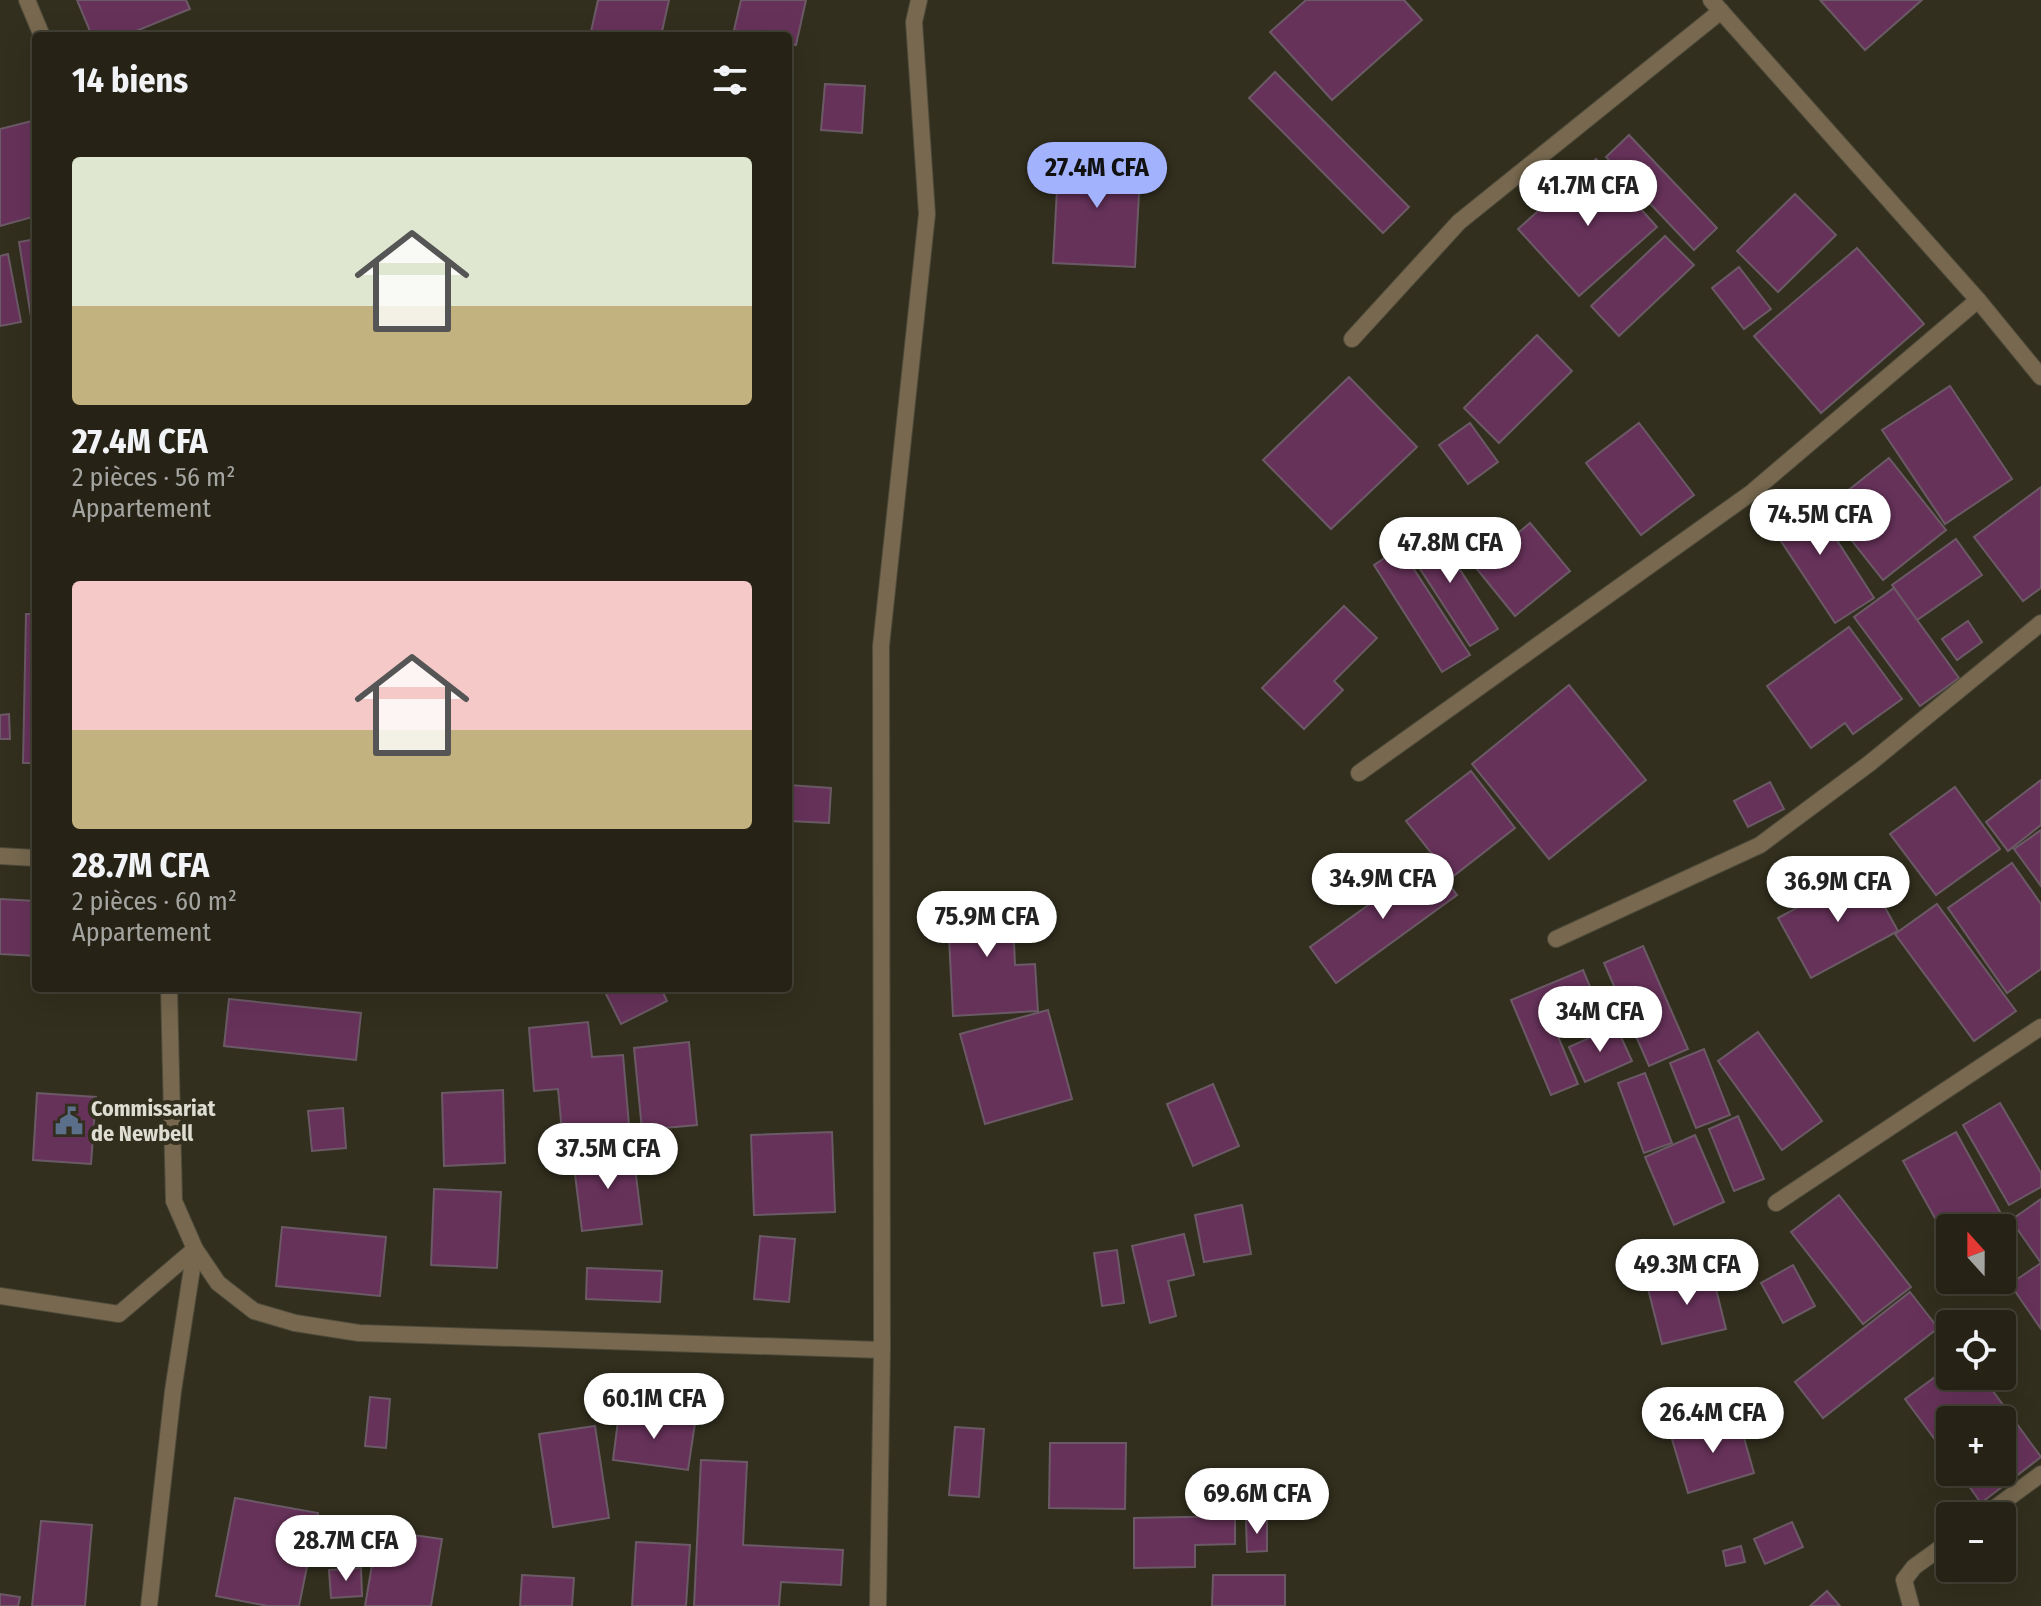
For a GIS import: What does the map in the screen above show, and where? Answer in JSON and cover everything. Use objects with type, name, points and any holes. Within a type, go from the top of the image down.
[{"type":"street","points":[[27,0],[40,32]]},
{"type":"street","points":[[878,1606],[882,1350],[881,646],[927,214],[914,22],[919,0]]},
{"type":"street","points":[[1352,339],[1459,222],[1716,6],[1978,300],[2041,377]]},
{"type":"street","points":[[1359,773],[1751,493],[1978,300]]},
{"type":"street","points":[[1556,939],[1760,845],[1870,763],[2041,623]]},
{"type":"street","points":[[0,856],[32,858]]},
{"type":"street","points":[[169,992],[174,1201],[195,1249],[218,1283],[254,1311],[295,1323],[359,1333],[882,1350]]},
{"type":"street","points":[[1776,1203],[2041,1027]]},
{"type":"street","points":[[0,1296],[119,1314],[195,1249]]},
{"type":"street","points":[[149,1606],[173,1391],[195,1249]]},
{"type":"street","points":[[2003,1502],[2041,1474]]},
{"type":"street","points":[[1911,1606],[1904,1580],[1914,1567],[1936,1551]]},
{"type":"building","points":[[77,0],[186,0],[190,9],[134,32],[90,32]]},
{"type":"building","points":[[598,0],[669,0],[662,32],[591,32]]},
{"type":"building","points":[[741,0],[806,0],[796,45],[792,44],[792,32],[734,30]]},
{"type":"building","points":[[1306,0],[1404,0],[1422,20],[1332,100],[1270,32]]},
{"type":"building","points":[[1820,0],[1922,0],[1865,50]]},
{"type":"building","points":[[1275,72],[1409,207],[1383,233],[1249,98]]},
{"type":"building","points":[[825,84],[865,86],[862,133],[821,130]]},
{"type":"building","points":[[32,121],[32,217],[0,226],[0,129]]},
{"type":"building","points":[[1629,135],[1717,228],[1694,250],[1606,157]]},
{"type":"building","points":[[1059,152],[1141,157],[1135,267],[1053,263]]},
{"type":"building","points":[[1596,159],[1657,227],[1579,296],[1518,229]]},
{"type":"building","points":[[1795,194],[1836,235],[1778,292],[1737,251]]},
{"type":"building","points":[[1665,236],[1694,265],[1619,336],[1591,306]]},
{"type":"building","points":[[32,240],[31,317],[19,242]]},
{"type":"building","points":[[1857,248],[1924,324],[1821,413],[1754,336]]},
{"type":"building","points":[[8,254],[21,322],[0,326],[0,256]]},
{"type":"building","points":[[1739,267],[1771,309],[1744,329],[1712,288]]},
{"type":"building","points":[[1537,335],[1572,371],[1499,443],[1464,408]]},
{"type":"building","points":[[1349,377],[1417,447],[1331,529],[1263,460]]},
{"type":"building","points":[[1950,386],[2012,479],[1945,524],[1882,430]]},
{"type":"building","points":[[1470,423],[1498,462],[1468,484],[1439,445]]},
{"type":"building","points":[[1639,423],[1694,495],[1641,535],[1586,463]]},
{"type":"building","points":[[1889,458],[1946,530],[1883,580],[1826,508]]},
{"type":"building","points":[[2041,487],[2041,588],[2023,601],[1974,537]]},
{"type":"building","points":[[1806,492],[1874,598],[1835,623],[1765,517]]},
{"type":"building","points":[[1430,523],[1498,629],[1470,646],[1402,541]]},
{"type":"building","points":[[1530,523],[1570,571],[1515,616],[1476,568]]},
{"type":"building","points":[[1956,539],[1982,575],[1917,620],[1892,585]]},
{"type":"building","points":[[1400,548],[1470,655],[1442,672],[1374,565]]},
{"type":"building","points":[[1894,588],[1959,678],[1920,706],[1854,617]]},
{"type":"building","points":[[1344,606],[1377,638],[1334,681],[1343,690],[1304,729],[1262,688]]},
{"type":"building","points":[[26,614],[32,614],[32,763],[23,763]]},
{"type":"building","points":[[1968,621],[1982,642],[1957,660],[1942,639]]},
{"type":"building","points":[[1849,627],[1902,699],[1853,734],[1845,723],[1811,748],[1767,686]]},
{"type":"building","points":[[1569,685],[1646,780],[1549,859],[1472,764]]},
{"type":"building","points":[[9,714],[10,739],[0,739],[0,715]]},
{"type":"building","points":[[1471,771],[1515,828],[1451,878],[1406,821]]},
{"type":"building","points":[[2041,780],[2041,825],[2008,851],[1986,822]]},
{"type":"building","points":[[1770,782],[1784,809],[1748,827],[1734,801]]},
{"type":"building","points":[[792,785],[831,788],[829,823],[792,821]]},
{"type":"building","points":[[1955,787],[2000,849],[1936,895],[1890,834]]},
{"type":"building","points":[[2041,830],[2041,886],[2014,849]]},
{"type":"building","points":[[1431,860],[1457,895],[1336,983],[1310,947]]},
{"type":"building","points":[[2012,863],[2041,904],[2041,969],[2007,993],[1948,908]]},
{"type":"building","points":[[1865,871],[1898,931],[1811,978],[1778,918]]},
{"type":"building","points":[[1012,895],[1015,965],[1035,964],[1038,1011],[953,1016],[947,899]]},
{"type":"building","points":[[0,899],[32,901],[32,956],[0,954]]},
{"type":"building","points":[[1937,904],[2016,1011],[1974,1041],[1895,934]]},
{"type":"building","points":[[1643,946],[1688,1049],[1649,1066],[1604,963]]},
{"type":"building","points":[[1583,970],[1594,996],[1549,1015],[1578,1084],[1551,1095],[1511,1000]]},
{"type":"building","points":[[605,992],[663,992],[667,1001],[621,1024]]},
{"type":"building","points":[[229,999],[361,1013],[356,1060],[224,1046]]},
{"type":"building","points":[[1048,1010],[1072,1099],[985,1124],[960,1034]]},
{"type":"building","points":[[588,1022],[592,1057],[623,1055],[630,1137],[563,1143],[558,1089],[534,1091],[529,1028]]},
{"type":"building","points":[[1616,1026],[1632,1061],[1585,1082],[1569,1047]]},
{"type":"building","points":[[1758,1032],[1822,1121],[1782,1150],[1718,1061]]},
{"type":"building","points":[[689,1042],[697,1125],[642,1130],[634,1048]]},
{"type":"building","points":[[1704,1049],[1730,1115],[1696,1128],[1670,1063]]},
{"type":"building","points":[[1645,1073],[1672,1143],[1644,1153],[1618,1083]]},
{"type":"building","points":[[1213,1084],[1239,1146],[1193,1166],[1167,1104]]},
{"type":"building","points":[[503,1090],[505,1163],[444,1166],[442,1093]]},
{"type":"building","points":[[37,1093],[96,1097],[91,1164],[33,1160]]},
{"type":"building","points":[[2000,1103],[2041,1173],[2041,1187],[2009,1205],[1963,1125]]},
{"type":"building","points":[[343,1108],[346,1148],[312,1151],[308,1111]]},
{"type":"building","points":[[1738,1116],[1764,1179],[1734,1191],[1709,1129]]},
{"type":"building","points":[[832,1132],[835,1212],[754,1215],[751,1135]]},
{"type":"building","points":[[1956,1132],[2001,1214],[1936,1214],[1936,1220],[1903,1161]]},
{"type":"building","points":[[1695,1135],[1724,1202],[1674,1225],[1645,1157]]},
{"type":"building","points":[[633,1151],[642,1224],[582,1231],[573,1158]]},
{"type":"building","points":[[434,1189],[501,1192],[497,1268],[431,1265]]},
{"type":"building","points":[[1839,1195],[1911,1287],[1863,1324],[1791,1232]]},
{"type":"building","points":[[2041,1199],[2041,1263],[2016,1227],[2016,1216]]},
{"type":"building","points":[[1242,1205],[1251,1254],[1204,1262],[1195,1215]]},
{"type":"building","points":[[282,1227],[386,1237],[380,1296],[276,1286]]},
{"type":"building","points":[[1184,1234],[1194,1275],[1168,1281],[1176,1316],[1150,1323],[1132,1246]]},
{"type":"building","points":[[760,1236],[795,1239],[789,1302],[754,1299]]},
{"type":"building","points":[[1117,1250],[1124,1303],[1102,1306],[1094,1253]]},
{"type":"building","points":[[2041,1263],[2041,1329],[2016,1293],[2016,1280]]},
{"type":"building","points":[[1793,1265],[1815,1306],[1783,1323],[1761,1283]]},
{"type":"building","points":[[587,1268],[662,1271],[660,1302],[586,1299]]},
{"type":"building","points":[[1711,1269],[1726,1329],[1662,1344],[1647,1285]]},
{"type":"building","points":[[1910,1292],[1936,1325],[1936,1330],[1823,1418],[1795,1382]]},
{"type":"building","points":[[1936,1376],[1936,1390],[1992,1390],[2004,1406],[1936,1406],[1936,1441],[1905,1399]]},
{"type":"building","points":[[370,1397],[390,1399],[386,1448],[365,1446]]},
{"type":"building","points":[[619,1413],[695,1423],[688,1470],[613,1460]]},
{"type":"building","points":[[1738,1417],[1754,1473],[1688,1493],[1671,1436]]},
{"type":"building","points":[[2016,1423],[2041,1457],[2016,1476]]},
{"type":"building","points":[[595,1426],[609,1518],[553,1527],[539,1434]]},
{"type":"building","points":[[955,1427],[984,1429],[979,1497],[949,1495]]},
{"type":"building","points":[[1050,1443],[1126,1443],[1125,1509],[1049,1508]]},
{"type":"building","points":[[701,1460],[747,1462],[743,1545],[843,1550],[841,1585],[781,1582],[779,1606],[694,1606]]},
{"type":"building","points":[[1969,1486],[2003,1486],[1982,1502]]},
{"type":"building","points":[[235,1498],[318,1513],[299,1606],[268,1606],[216,1596]]},
{"type":"building","points":[[1235,1516],[1235,1544],[1195,1545],[1195,1567],[1134,1568],[1134,1518]]},
{"type":"building","points":[[1246,1520],[1267,1520],[1267,1551],[1247,1552]]},
{"type":"building","points":[[41,1521],[92,1525],[85,1606],[32,1606]]},
{"type":"building","points":[[1792,1522],[1803,1547],[1765,1564],[1754,1539]]},
{"type":"building","points":[[378,1530],[442,1539],[431,1606],[365,1606]]},
{"type":"building","points":[[636,1542],[690,1545],[686,1606],[632,1606]]},
{"type":"building","points":[[1741,1546],[1745,1562],[1726,1566],[1723,1551]]},
{"type":"building","points":[[361,1568],[362,1596],[331,1598],[329,1570]]},
{"type":"building","points":[[522,1575],[574,1578],[572,1606],[520,1606]]},
{"type":"building","points":[[1213,1575],[1285,1575],[1285,1606],[1212,1606]]},
{"type":"building","points":[[1827,1591],[1840,1606],[1810,1606]]},
{"type":"building","points":[[0,1594],[20,1597],[18,1606],[0,1606]]},
{"type":"place","name":"Commissariat de Newbell","points":[[69,1121]]}]
